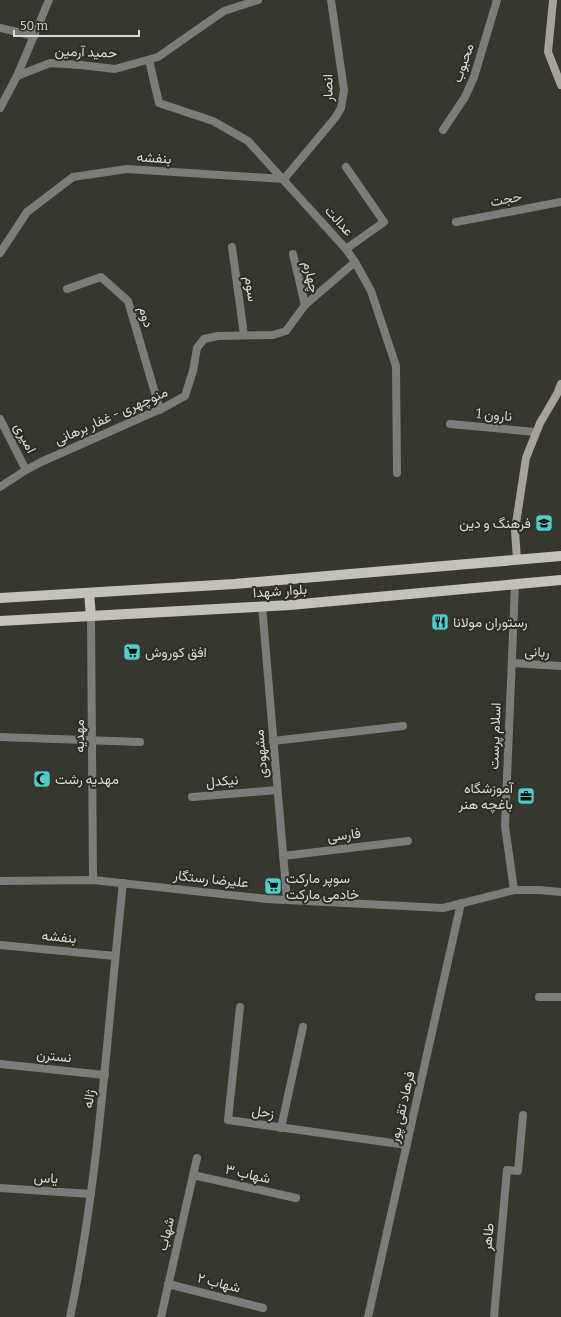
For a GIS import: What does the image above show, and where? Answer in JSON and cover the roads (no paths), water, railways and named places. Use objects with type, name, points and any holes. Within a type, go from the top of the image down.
[{"type":"main road","points":[[551,0],[548,52],[561,85]]},
{"type":"main road","points":[[517,560],[515,530],[526,458],[540,423],[557,394],[561,384]]},
{"type":"main road","name":"بلوار شهدا","points":[[0,598],[234,584],[561,556]]},
{"type":"main road","name":"بلوار شهدا","points":[[0,621],[262,606],[561,580]]},
{"type":"main road","points":[[89,593],[91,616]]},
{"type":"street","points":[[0,108],[18,76],[48,0]]},
{"type":"street","name":"حمید آرمین","points":[[18,76],[50,63],[115,69],[149,60],[158,57],[224,11],[258,0]]},
{"type":"street","name":"انصار","points":[[284,179],[335,118],[341,108],[344,90],[331,0]]},
{"type":"street","name":"محبوب","points":[[443,130],[465,97],[474,77],[498,0]]},
{"type":"street","points":[[0,28],[34,36]]},
{"type":"street","name":"عدالت","points":[[149,60],[159,103],[213,121],[248,141],[284,179],[356,262],[371,292],[396,366],[397,474]]},
{"type":"street","points":[[346,167],[384,222],[346,249]]},
{"type":"street","name":"بنفشه","points":[[0,253],[27,212],[73,177],[127,169],[284,179]]},
{"type":"street","name":"حجت","points":[[456,222],[561,202]]},
{"type":"street","name":"سوم","points":[[232,247],[244,335]]},
{"type":"street","name":"چهارم","points":[[293,254],[304,305]]},
{"type":"street","name":"منوچهری - غفار برهانی","points":[[0,487],[41,462],[160,410],[185,396],[193,370],[197,348],[204,339],[218,336],[273,335],[286,331],[304,305],[356,262]]},
{"type":"street","name":"دوم","points":[[67,289],[102,277],[128,301],[160,410]]},
{"type":"street","name":"امیری","points":[[0,419],[26,470]]},
{"type":"street","name":"نارون 1","points":[[450,424],[536,432]]},
{"type":"street","name":"اسلام پرست","points":[[514,890],[505,826],[515,584]]},
{"type":"street","name":"مشهودی","points":[[262,606],[287,900]]},
{"type":"street","name":"مهدیه","points":[[91,616],[93,880]]},
{"type":"street","name":"ربانی","points":[[512,664],[561,666]]},
{"type":"street","points":[[273,741],[403,726]]},
{"type":"street","points":[[0,737],[140,742]]},
{"type":"street","name":"نیکدل","points":[[192,797],[277,790]]},
{"type":"street","name":"فارسی","points":[[283,856],[408,841]]},
{"type":"street","name":"علیرضا رستگار","points":[[0,881],[93,880],[287,900],[443,908],[514,890],[561,892]]},
{"type":"street","name":"ژاله","points":[[70,1317],[79,1276],[91,1194],[105,1075],[114,956],[122,883]]},
{"type":"street","name":"فرهاد تقی پور","points":[[368,1317],[461,903]]},
{"type":"street","name":"بنفشه","points":[[0,945],[114,956]]},
{"type":"street","points":[[539,998],[561,998]]},
{"type":"street","name":"زحل","points":[[240,1007],[228,1120],[407,1145]]},
{"type":"street","points":[[282,1128],[303,1027]]},
{"type":"street","name":"نسترن","points":[[0,1064],[105,1075]]},
{"type":"street","name":"طاهر","points":[[494,1317],[507,1170],[518,1171],[523,1115]]},
{"type":"street","name":"شهاب","points":[[161,1317],[197,1158]]},
{"type":"street","name":"شهاب ۳","points":[[194,1175],[296,1198]]},
{"type":"street","name":"یاس","points":[[0,1188],[91,1194]]},
{"type":"street","name":"شهاب ۲","points":[[168,1284],[263,1308]]},
{"type":"place","name":"فرهنگ و دین","points":[[544,523]]},
{"type":"place","name":"رستوران مولانا","points":[[440,622]]},
{"type":"place","name":"افق کوروش","points":[[132,652]]},
{"type":"place","name":"مهدیه رشت","points":[[42,779]]},
{"type":"place","name":"آموزشگاه باغچه هنر","points":[[526,796]]},
{"type":"place","name":"سوپر مارکت خادمی مارکت","points":[[273,886]]}]
